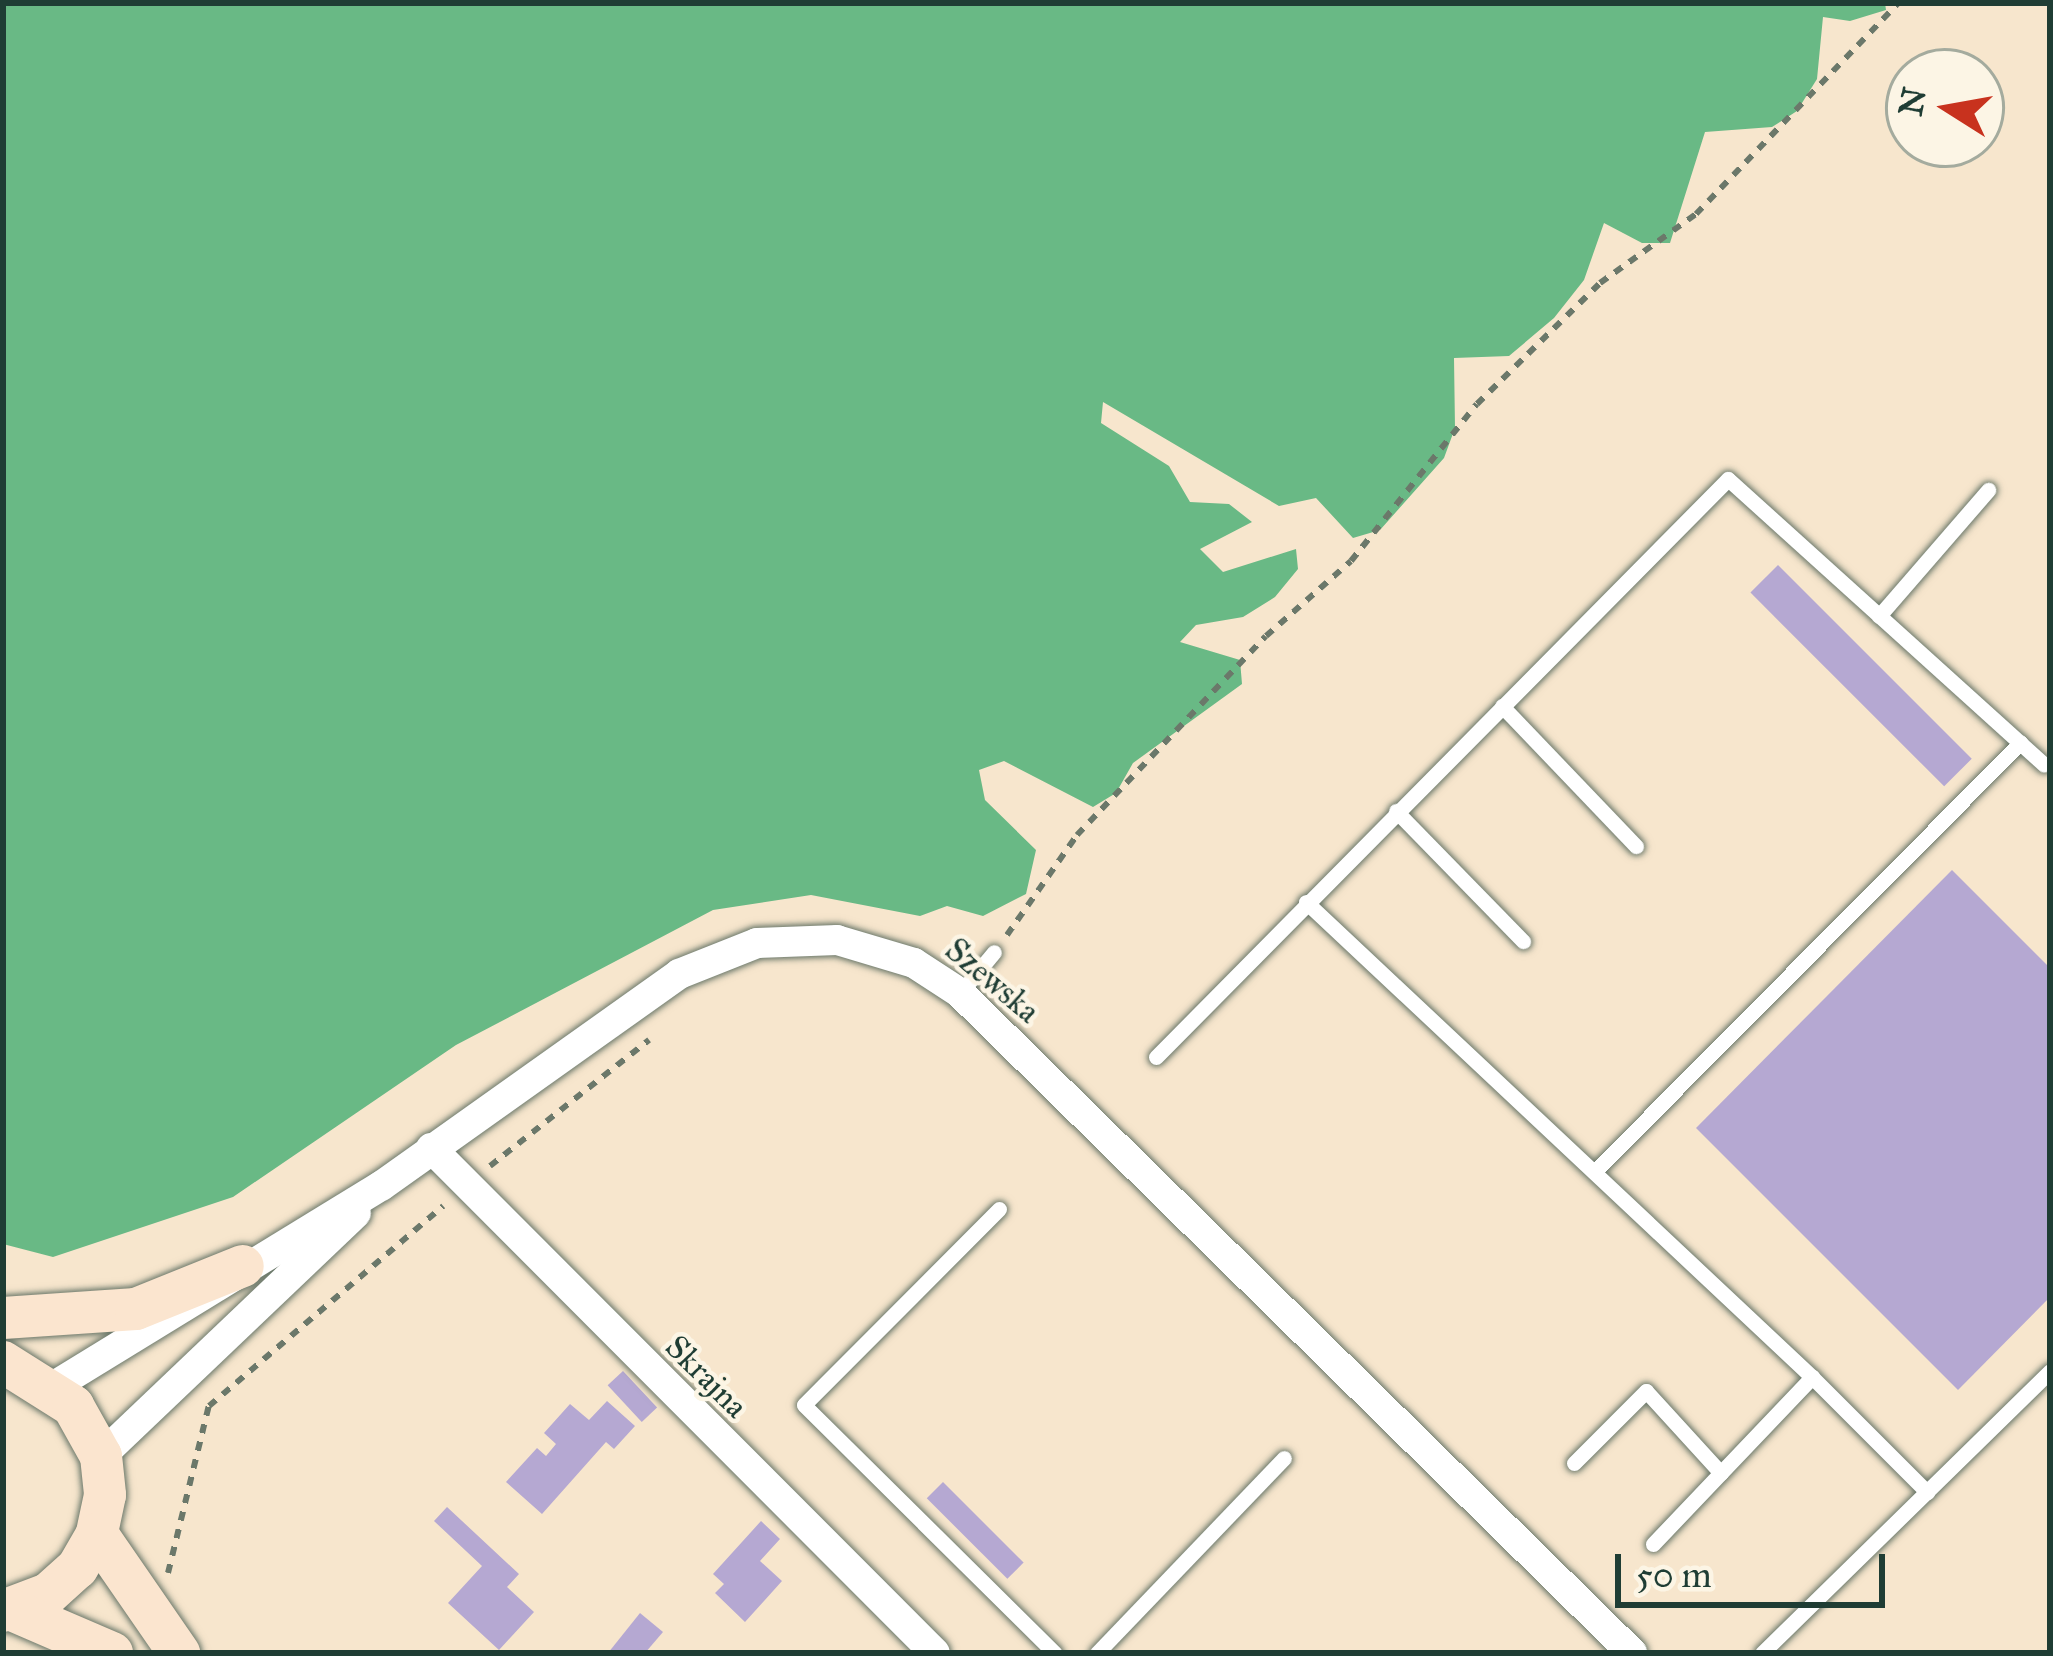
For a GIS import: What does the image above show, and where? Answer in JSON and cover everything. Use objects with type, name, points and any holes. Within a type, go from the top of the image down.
[{"type":"main road","points":[[3,1318],[136,1309],[243,1266]]},
{"type":"main road","points":[[3,1362],[73,1406],[100,1456],[105,1495],[97,1534],[77,1568],[48,1594],[7,1610]]},
{"type":"main road","points":[[97,1534],[179,1653]]},
{"type":"main road","points":[[7,1610],[112,1653]]},
{"type":"street","name":"Szewska","points":[[51,1388],[243,1266],[381,1186],[679,974],[757,943],[837,940],[878,949],[960,993],[1632,1653]]},
{"type":"street","name":"Skrajna","points":[[431,1148],[935,1653]]},
{"type":"street","points":[[100,1456],[282,1291],[381,1186]]},
{"type":"lane","points":[[1156,1057],[1728,479],[2048,765]]},
{"type":"lane","points":[[1879,616],[1988,490]]},
{"type":"lane","points":[[1502,706],[1636,846]]},
{"type":"lane","points":[[1594,1172],[2020,743]]},
{"type":"lane","points":[[1396,811],[1523,941]]},
{"type":"lane","points":[[1306,902],[1813,1377],[1927,1492]]},
{"type":"lane","points":[[960,993],[994,952]]},
{"type":"lane","points":[[999,1209],[805,1405],[1055,1653]]},
{"type":"lane","points":[[1762,1653],[2050,1371]]},
{"type":"lane","points":[[1653,1544],[1813,1377]]},
{"type":"lane","points":[[1574,1463],[1646,1391],[1721,1473]]},
{"type":"lane","points":[[1097,1653],[1284,1458]]},
{"type":"path","points":[[994,952],[1077,835],[1266,636],[1351,561],[1477,404],[1600,283],[1696,214],[1898,3]]},
{"type":"path","points":[[209,1406],[466,1186],[663,1030]]},
{"type":"green space","points":[[3,3],[1885,3],[1886,10],[1850,21],[1823,17],[1817,79],[1797,111],[1772,127],[1705,132],[1670,243],[1642,243],[1604,223],[1584,280],[1554,318],[1509,356],[1454,358],[1455,428],[1444,458],[1380,530],[1353,538],[1316,498],[1279,506],[1103,402],[1101,423],[1169,466],[1190,502],[1229,504],[1252,522],[1200,549],[1223,572],[1296,549],[1298,569],[1275,597],[1243,617],[1196,625],[1180,642],[1240,660],[1242,684],[1133,763],[1116,793],[1093,807],[1004,761],[979,770],[985,800],[1036,850],[1026,894],[983,916],[947,906],[920,916],[811,895],[713,910],[456,1045],[233,1197],[53,1257],[3,1244]]},
{"type":"building","points":[[1778,565],[1972,759],[1944,786],[1750,593]]},
{"type":"building","points":[[1952,870],[2050,968],[2050,1297],[1958,1390],[1696,1128]]},
{"type":"building","points":[[623,1371],[657,1408],[642,1422],[608,1385]]},
{"type":"building","points":[[607,1401],[635,1426],[614,1449],[606,1442],[542,1514],[506,1482],[537,1448],[546,1456],[556,1444],[544,1433],[570,1404],[589,1420]]},
{"type":"building","points":[[943,1482],[1024,1563],[1007,1579],[927,1498]]},
{"type":"building","points":[[447,1507],[519,1574],[507,1587],[534,1612],[499,1650],[448,1603],[482,1566],[434,1521]]},
{"type":"building","points":[[761,1521],[780,1539],[760,1561],[782,1581],[745,1622],[715,1593],[724,1584],[713,1574]]},
{"type":"building","points":[[640,1613],[663,1632],[645,1653],[608,1653]]}]
